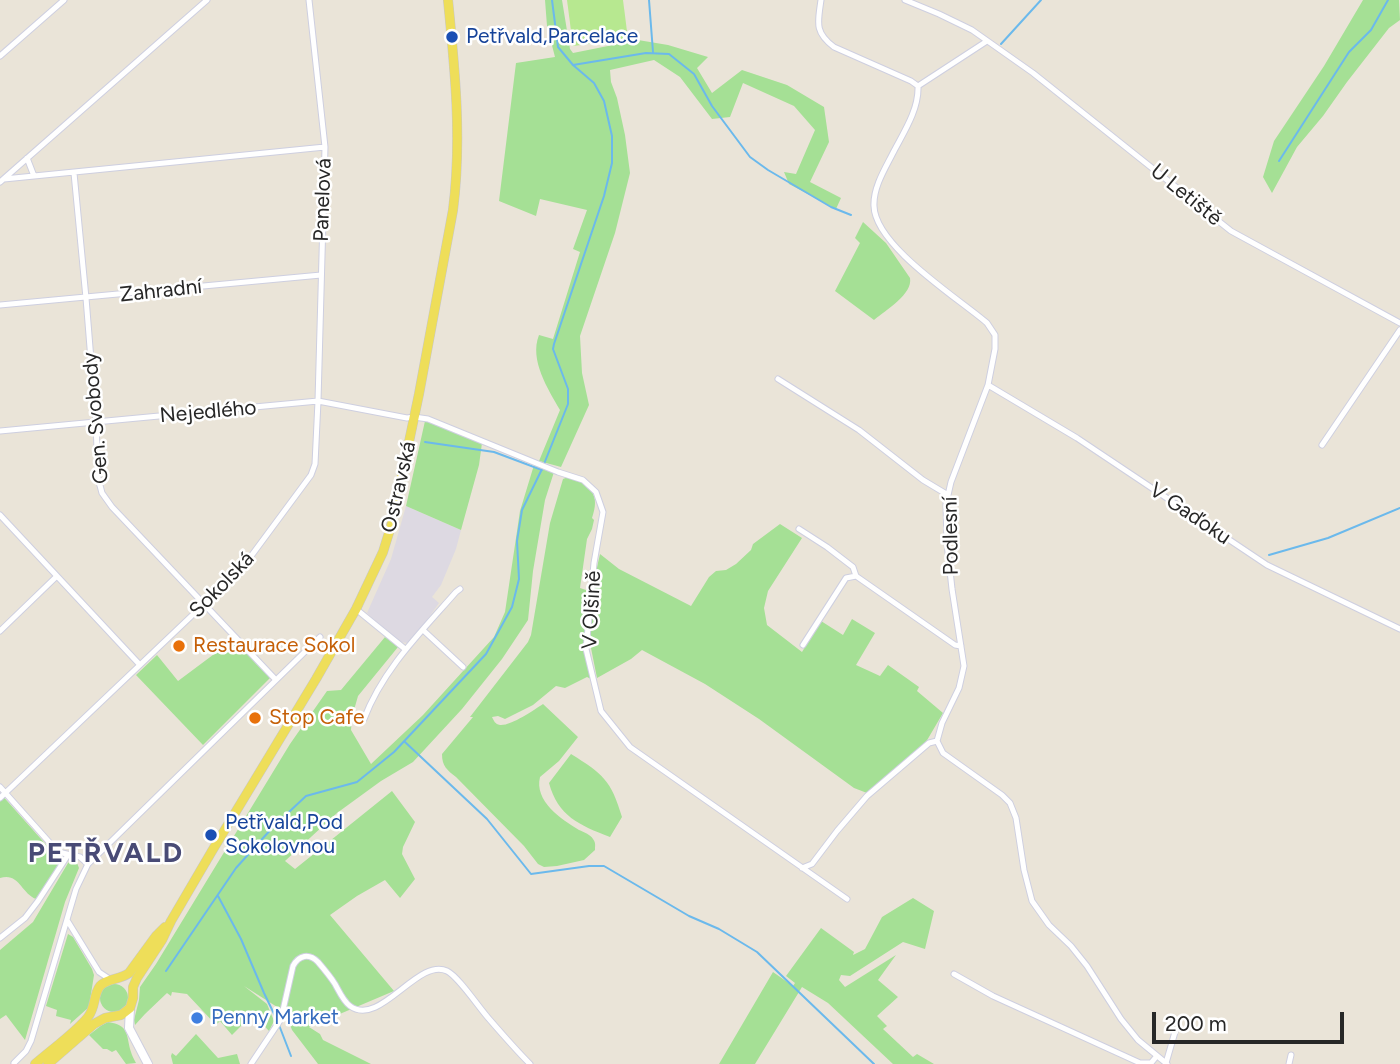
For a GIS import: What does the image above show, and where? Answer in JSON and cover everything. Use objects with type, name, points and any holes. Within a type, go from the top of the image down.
[{"type":"main road","name":"Ostravská","points":[[130,1008],[137,978],[162,940],[171,920],[356,609],[383,552],[392,523],[414,417],[457,184],[458,126],[448,0]]},
{"type":"main road","name":"Ostravská","points":[[97,990],[101,985],[129,974],[171,920]]},
{"type":"main road","points":[[114,980],[127,984],[132,993]]},
{"type":"main road","points":[[35,1064],[87,1018],[96,1001],[97,990]]},
{"type":"main road","points":[[96,1001],[101,1011],[113,1017]]},
{"type":"main road","points":[[48,1064],[94,1024],[105,1017],[121,1016],[130,1008]]},
{"type":"street","points":[[0,56],[64,0]]},
{"type":"street","points":[[2,181],[207,0]]},
{"type":"street","name":"Panelová","points":[[309,0],[325,147],[318,401]]},
{"type":"street","points":[[821,0],[818,22],[820,34],[825,41],[918,86],[987,41]]},
{"type":"street","name":"U Letiště","points":[[905,0],[972,30],[1034,74],[1231,231],[1400,323]]},
{"type":"street","name":"Podlesní","points":[[918,86],[917,102],[876,191],[873,207],[884,234],[904,256],[987,323],[995,335],[996,349],[988,385],[951,482],[946,504],[952,589],[964,666],[959,688],[942,723],[937,741]]},
{"type":"street","points":[[2,181],[325,147]]},
{"type":"street","points":[[27,158],[34,176]]},
{"type":"street","name":"Gen. Svobody","points":[[74,173],[96,422],[98,478],[102,493],[112,507],[276,680]]},
{"type":"street","name":"Zahradní","points":[[0,305],[321,275]]},
{"type":"street","points":[[1322,445],[1400,330]]},
{"type":"street","points":[[778,379],[859,430],[923,480],[948,495]]},
{"type":"street","name":"V Gaďoku","points":[[988,385],[1077,438],[1267,565],[1400,629]]},
{"type":"street","name":"Nejedlého","points":[[0,430],[318,401],[407,418],[414,417]]},
{"type":"street","name":"Sokolská","points":[[0,798],[243,567],[311,475],[315,464],[318,401]]},
{"type":"street","name":"V Olšině","points":[[414,417],[428,419],[583,480],[596,492],[603,512],[594,564],[586,649],[601,711],[630,747],[847,899]]},
{"type":"street","points":[[0,515],[141,664]]},
{"type":"street","points":[[799,529],[853,568],[856,576],[955,645],[961,646]]},
{"type":"street","points":[[0,631],[57,576]]},
{"type":"street","points":[[803,645],[846,578],[856,576]]},
{"type":"street","points":[[364,719],[379,686],[405,649],[460,589]]},
{"type":"street","points":[[356,609],[405,649]]},
{"type":"street","points":[[423,630],[463,667]]},
{"type":"street","points":[[14,1063],[26,1051],[31,1041],[66,920],[88,864],[320,638]]},
{"type":"street","points":[[802,868],[813,864],[836,831],[867,796],[929,743],[937,741],[943,753],[1010,803],[1016,818],[1031,901],[1049,925],[1087,965],[1121,1019],[1138,1040],[1166,1064],[1175,1032]]},
{"type":"street","points":[[0,787],[58,852],[80,857],[88,864]]},
{"type":"street","points":[[0,938],[24,918],[38,901],[68,855]]},
{"type":"street","points":[[66,920],[99,972],[114,980]]},
{"type":"street","points":[[251,1064],[281,1019],[293,966],[298,959],[306,956],[314,958],[347,1003],[362,1010],[383,1003],[425,973],[446,971],[530,1064]]},
{"type":"street","points":[[97,990],[99,972]]},
{"type":"street","points":[[954,974],[993,996],[1140,1063],[1151,1063],[1156,1057]]},
{"type":"street","points":[[130,1008],[130,1028],[148,1064]]},
{"type":"street","points":[[113,1017],[130,1028]]},
{"type":"street","points":[[1289,1064],[1291,1055]]},
{"type":"shaded area","points":[[406,506],[461,530],[441,585],[432,597],[439,603],[408,643],[399,642],[367,613],[391,559]]},
{"type":"green space","points":[[545,0],[562,0],[570,49],[573,53],[638,40],[668,45],[708,57],[697,68],[712,93],[742,70],[787,85],[824,107],[829,142],[810,182],[841,198],[836,209],[789,184],[784,172],[796,174],[815,130],[794,106],[743,83],[730,117],[712,119],[680,77],[654,60],[610,70],[625,135],[630,173],[615,233],[580,336],[582,373],[589,405],[561,467],[539,461],[560,410],[541,374],[536,354],[539,335],[553,339],[580,252],[573,249],[587,210],[540,199],[536,216],[499,201],[516,63],[555,57],[547,26]]},
{"type":"green space","points":[[567,0],[623,0],[628,39],[573,46]]},
{"type":"green space","points":[[1363,0],[1399,0],[1400,20],[1389,28],[1297,147],[1272,193],[1263,177],[1274,141],[1324,66]]},
{"type":"green space","points":[[863,222],[886,243],[910,278],[910,284],[903,296],[874,320],[835,291],[860,243],[855,238]]},
{"type":"green space","points":[[425,421],[482,443],[479,465],[461,530],[406,506]]},
{"type":"green space","points":[[534,465],[554,472],[545,500],[528,620],[502,659],[462,709],[413,762],[337,813],[285,861],[295,869],[392,791],[415,822],[402,854],[415,879],[400,898],[385,880],[330,915],[394,991],[309,1027],[320,1034],[323,1040],[371,1064],[318,1064],[292,1030],[285,1012],[244,986],[267,1004],[274,1021],[269,1031],[253,1014],[232,1035],[220,1021],[216,1025],[187,994],[172,992],[171,996],[167,993],[135,1025],[140,987],[290,744],[327,691],[341,690],[385,637],[398,647],[358,696],[352,717],[351,730],[371,764],[423,715],[494,637],[505,612],[520,511]]},
{"type":"green space","points":[[571,476],[589,488],[595,503],[580,588],[586,590],[584,615],[593,680],[587,677],[565,688],[556,686],[533,705],[505,719],[492,717],[497,724],[505,725],[543,704],[578,737],[559,761],[540,777],[539,786],[550,808],[591,836],[595,842],[595,850],[584,860],[544,867],[538,864],[524,846],[448,770],[442,754],[528,642],[550,523],[563,479]]},
{"type":"green space","points":[[780,524],[802,538],[768,591],[764,608],[767,625],[802,652],[821,621],[843,635],[852,619],[875,633],[856,665],[880,676],[888,665],[919,687],[917,691],[943,713],[926,742],[867,793],[854,788],[759,719],[705,684],[642,650],[597,678],[591,648],[590,598],[600,554],[619,569],[691,606],[709,577],[716,571],[726,570],[736,564],[751,550],[753,544]]},
{"type":"green space","points":[[233,640],[270,678],[203,745],[136,675],[157,655],[178,681]]},
{"type":"green space","points":[[571,754],[598,773],[614,794],[622,817],[610,837],[571,818],[553,794],[549,783]]},
{"type":"green space","points":[[0,793],[58,858],[59,863],[36,899],[16,880],[0,878]]},
{"type":"green space","points":[[73,860],[79,868],[65,902],[25,1040],[6,1015],[0,1019],[0,950],[33,922],[68,863]]},
{"type":"green space","points":[[913,898],[934,911],[925,949],[903,942],[850,976],[841,975],[839,980],[845,987],[896,955],[878,980],[898,997],[877,1016],[887,1026],[883,1029],[913,1057],[917,1054],[934,1064],[893,1064],[828,1003],[802,987],[755,1064],[719,1064],[773,972],[793,986],[795,983],[786,976],[821,928],[854,952],[853,955],[865,949],[882,917]]},
{"type":"green space","points":[[68,934],[73,937],[94,975],[89,1007],[70,1024],[71,1020],[56,1016],[57,1010],[46,1006]]},
{"type":"green space","points":[[114,984],[124,988],[128,998],[124,1008],[114,1012],[104,1008],[100,998],[104,988]]},
{"type":"green space","points":[[108,1022],[124,1029],[136,1063],[126,1064],[116,1050],[112,1052],[103,1049],[89,1035]]},
{"type":"green space","points":[[196,1034],[218,1058],[237,1054],[240,1064],[173,1064],[172,1053],[176,1056]]},
{"type":"waterway","points":[[544,464],[568,404],[568,389],[553,349],[554,344],[604,196],[612,163],[612,136],[604,101],[594,83],[573,65],[558,47],[552,0]]},
{"type":"waterway","points":[[649,0],[653,52]]},
{"type":"waterway","points":[[1001,44],[1041,0]]},
{"type":"waterway","points":[[1279,161],[1349,52],[1371,30],[1388,0]]},
{"type":"waterway","points":[[573,65],[646,53],[669,54],[694,74],[712,106],[750,157],[831,207],[851,215]]},
{"type":"waterway","points":[[425,442],[494,452],[542,470]]},
{"type":"waterway","points":[[166,971],[236,868],[273,827],[306,796],[357,782],[394,752],[486,654],[512,607],[519,579],[517,541],[522,510],[542,469]]},
{"type":"waterway","points":[[1269,555],[1328,538],[1400,508]]},
{"type":"waterway","points":[[405,742],[487,819],[531,874],[604,866],[689,916],[719,929],[757,952],[874,1064]]},
{"type":"waterway","points":[[218,896],[241,939],[277,1020]]},
{"type":"waterway","points":[[279,1025],[291,1056]]},
{"type":"place","name":"Petřvald,Parcelace","points":[[452,37]]},
{"type":"place","name":"Restaurace Sokol","points":[[179,646]]},
{"type":"place","name":"Stop Cafe","points":[[255,718]]},
{"type":"place","name":"Petřvald,Pod Sokolovnou","points":[[211,835]]},
{"type":"place","name":"Penny Market","points":[[197,1018]]},
{"type":"district","name":"PETŘVALD","points":[[106,854]]}]
